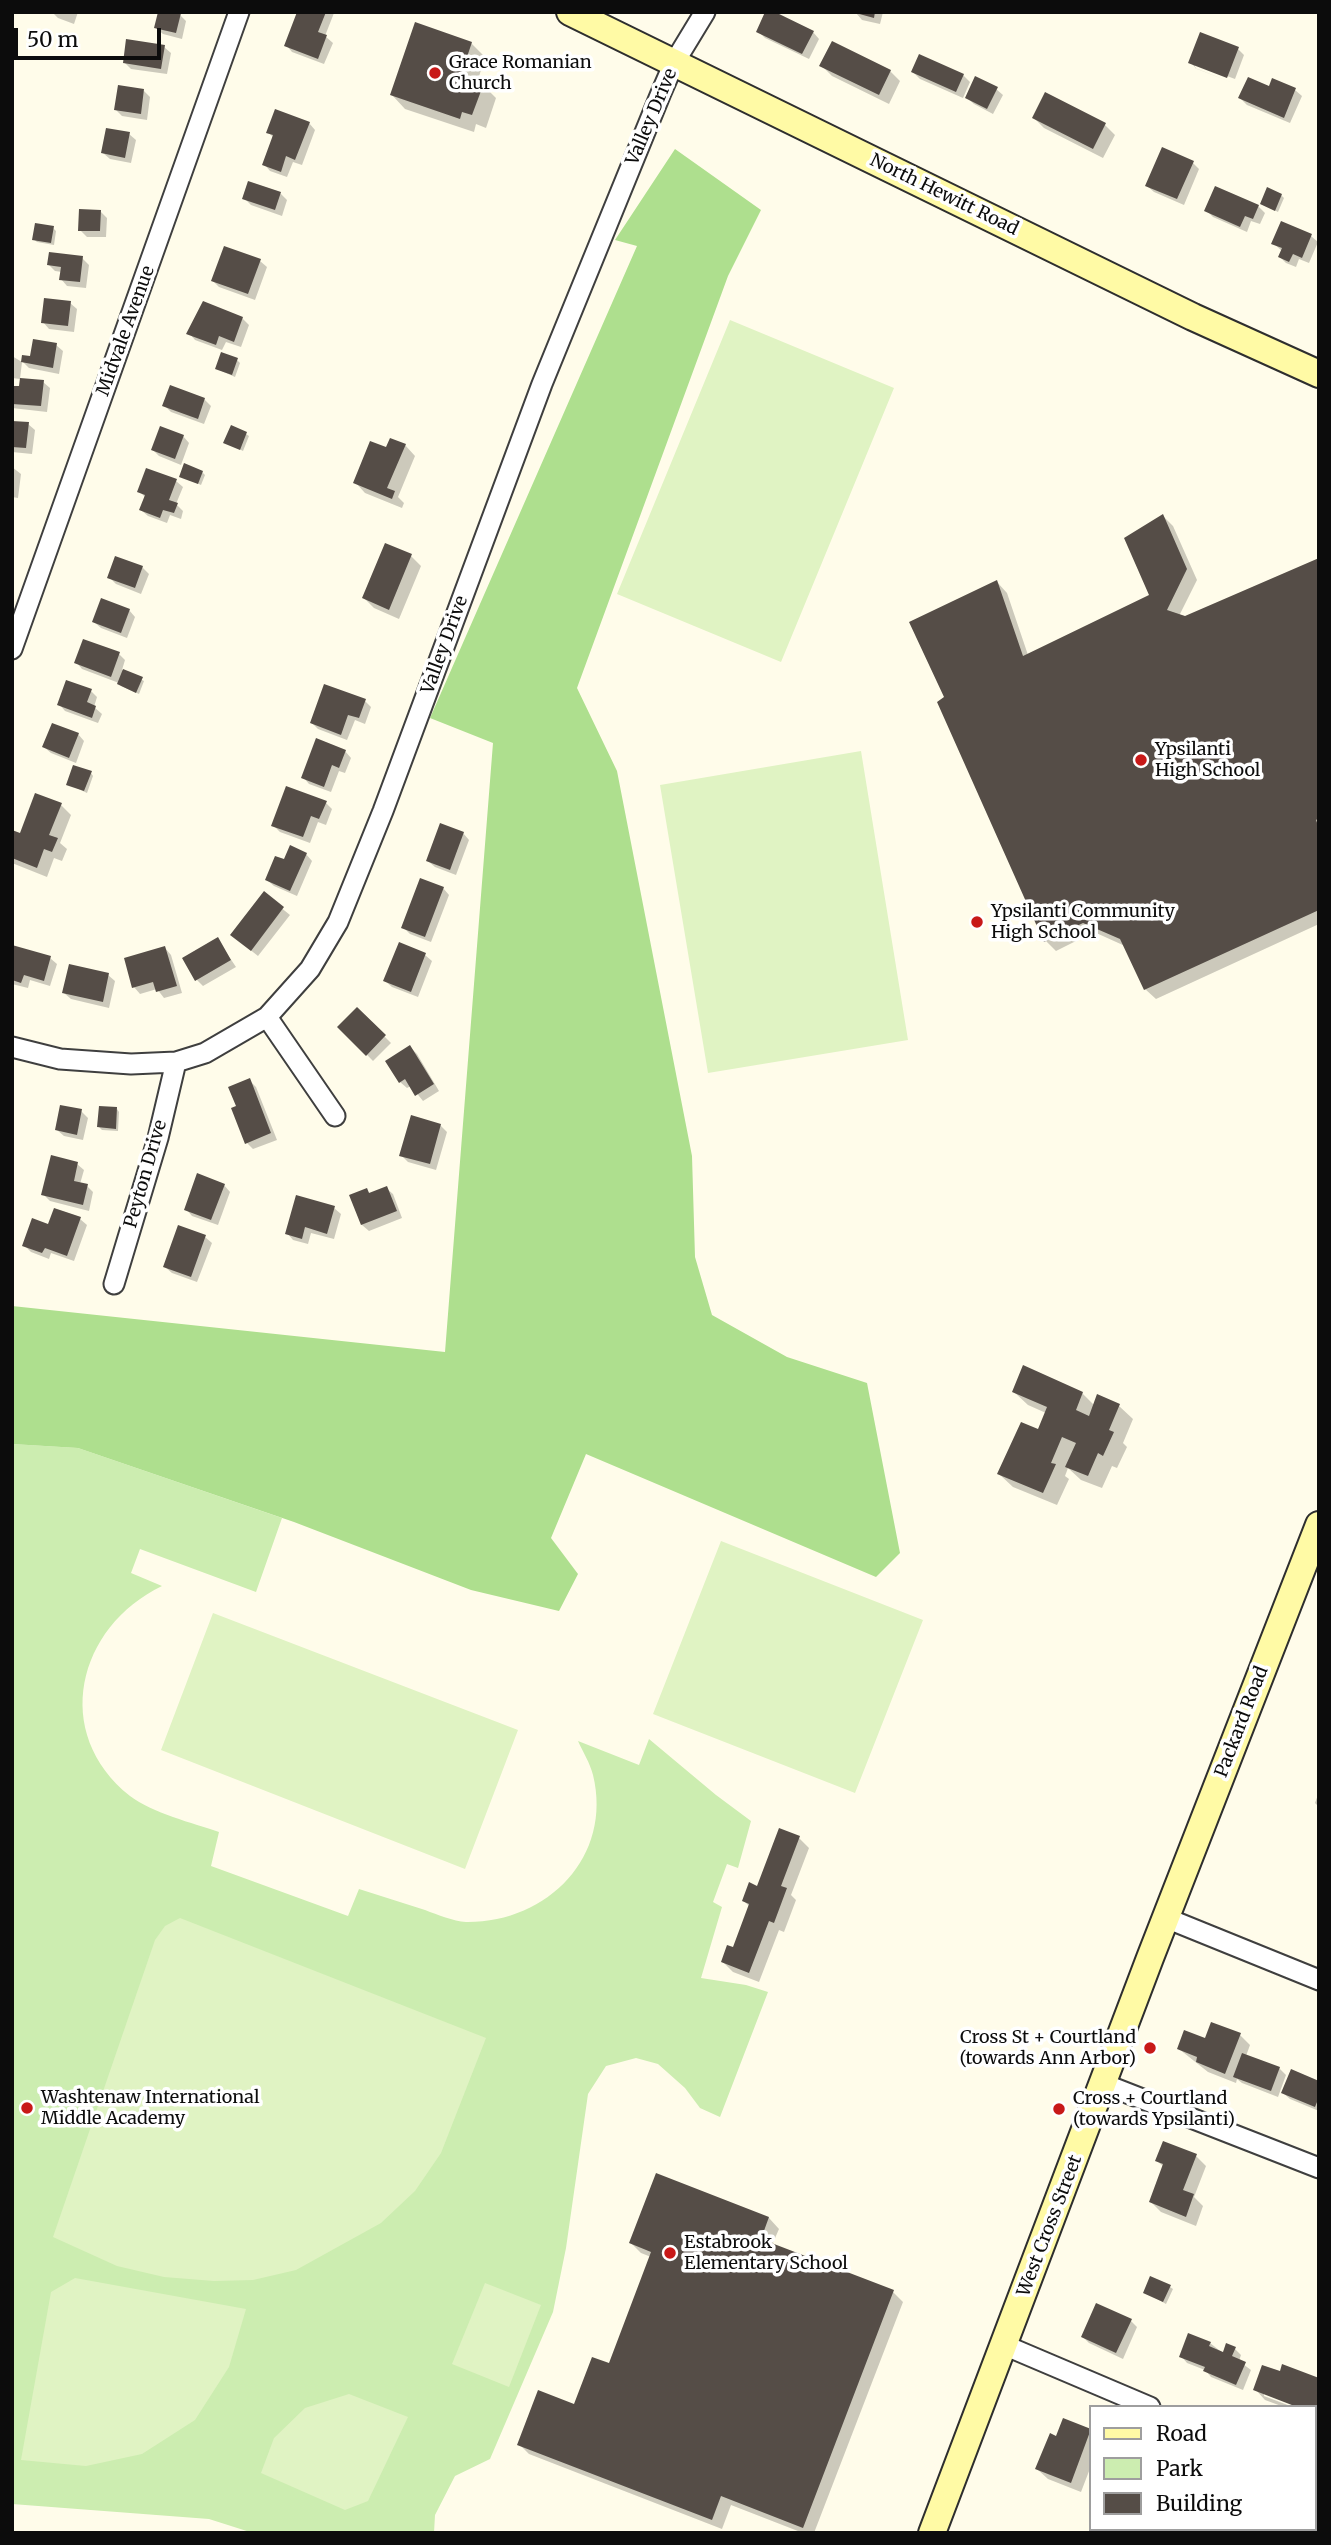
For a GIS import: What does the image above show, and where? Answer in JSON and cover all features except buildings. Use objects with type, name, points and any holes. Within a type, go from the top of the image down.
[{"type":"main road","name":"North Hewitt Road","points":[[570,12],[1193,317],[1319,374]]},
{"type":"main road","name":"Packard Road","points":[[1166,1918],[1319,1525]]},
{"type":"main road","name":"West Cross Street","points":[[932,2533],[1166,1918]]},
{"type":"street","name":"Midvale Avenue","points":[[12,649],[239,12]]},
{"type":"street","name":"Valley Drive","points":[[12,1047],[60,1059],[131,1064],[176,1062],[205,1053],[267,1017],[310,969],[338,922],[383,811],[542,384],[674,63],[705,12]]},
{"type":"street","points":[[267,1017],[335,1116]]},
{"type":"street","name":"Peyton Drive","points":[[114,1284],[158,1138],[176,1062]]},
{"type":"street","points":[[1166,1918],[1319,1980]]},
{"type":"street","points":[[1104,2084],[1319,2168]]},
{"type":"street","points":[[1004,2345],[1145,2405]]},
{"type":"green space","points":[[675,149],[761,210],[728,276],[577,688],[617,771],[692,1156],[695,1257],[712,1315],[787,1357],[867,1383],[900,1553],[876,1577],[586,1454],[551,1538],[578,1574],[559,1611],[471,1590],[294,1522],[78,1448],[12,1444],[12,1306],[445,1352],[493,743],[430,718],[637,246],[615,240]]},
{"type":"green space","points":[[730,320],[894,388],[781,662],[617,594]]},
{"type":"green space","points":[[861,751],[908,1040],[708,1073],[660,785]]},
{"type":"green space","points":[[12,1444],[78,1448],[282,1518],[256,1592],[140,1549],[131,1573],[162,1586],[133,1604],[110,1627],[94,1654],[84,1683],[83,1713],[90,1742],[105,1771],[130,1796],[150,1808],[219,1832],[211,1866],[348,1916],[359,1889],[466,1922],[496,1919],[523,1911],[547,1898],[567,1880],[583,1858],[593,1833],[597,1805],[593,1775],[578,1741],[639,1765],[649,1739],[751,1821],[738,1868],[727,1864],[713,1902],[722,1907],[701,1978],[746,1985],[768,1992],[720,2117],[700,2108],[685,2088],[658,2064],[636,2058],[606,2066],[588,2094],[566,2248],[553,2312],[490,2459],[455,2476],[435,2515],[434,2533],[253,2533],[209,2519],[12,2504]]},
{"type":"green space","points":[[721,1541],[923,1620],[855,1793],[653,1714]]},
{"type":"green space","points":[[213,1613],[518,1730],[465,1869],[161,1750]]},
{"type":"green space","points":[[180,1918],[486,2038],[441,2153],[415,2191],[381,2223],[296,2270],[253,2280],[214,2281],[164,2277],[117,2266],[53,2237],[155,1940],[165,1926]]},
{"type":"green space","points":[[75,2278],[246,2309],[229,2367],[195,2420],[142,2454],[86,2466],[21,2460],[51,2292]]},
{"type":"green space","points":[[485,2283],[541,2305],[509,2387],[452,2364]]},
{"type":"green space","points":[[349,2394],[408,2417],[368,2501],[345,2510],[261,2473],[274,2438],[305,2408]]},
{"type":"place","name":"Grace Romanian Church","points":[[435,73]]},
{"type":"place","name":"Ypsilanti High School","points":[[1141,760]]},
{"type":"place","name":"Ypsilanti Community High School","points":[[977,922]]},
{"type":"place","name":"Cross St + Courtland (towards Ann Arbor)","points":[[1150,2048]]},
{"type":"place","name":"Washtenaw International Middle Academy","points":[[27,2108]]},
{"type":"place","name":"Cross + Courtland (towards Ypsilanti)","points":[[1059,2109]]},
{"type":"place","name":"Estabrook Elementary School","points":[[670,2253]]}]
